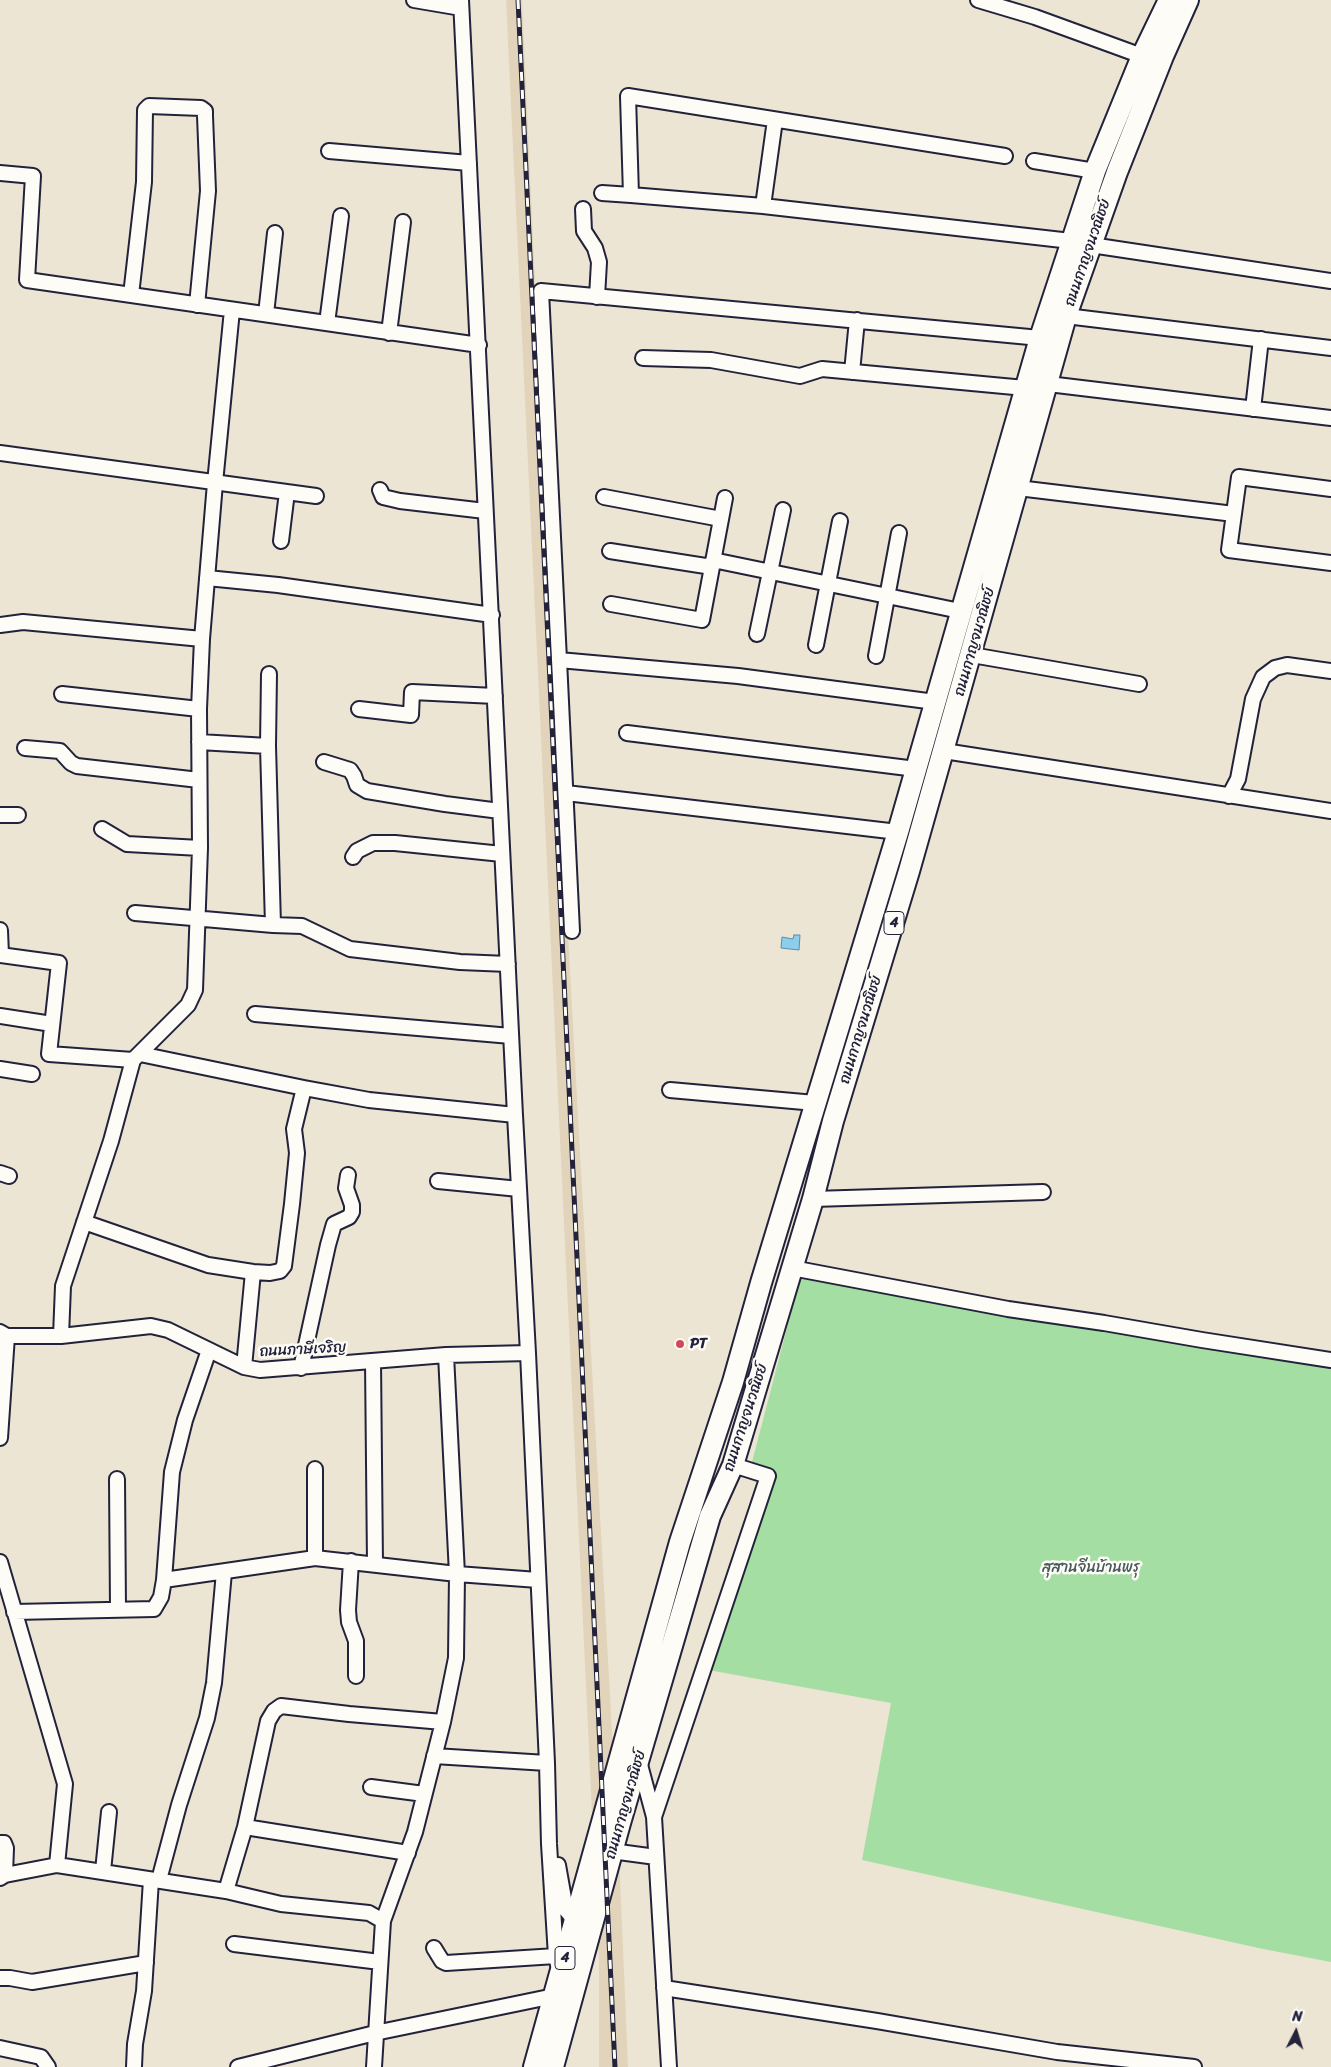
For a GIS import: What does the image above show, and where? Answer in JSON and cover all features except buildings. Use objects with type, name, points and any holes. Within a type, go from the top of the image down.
[{"type":"highway","name":"ถนนกาญจนวณิชย์","points":[[553,2067],[604,1850],[602,1820],[680,1542],[733,1382],[815,1102],[898,832],[1040,338],[1094,171],[1142,56],[1169,0]]},
{"type":"highway","name":"ถนนกาญจนวณิชย์","points":[[534,2067],[554,1996],[558,1965],[639,1761],[710,1516],[733,1465],[972,655],[1066,316],[1163,56],[1188,0]]},
{"type":"highway","points":[[680,1542],[702,1548]]},
{"type":"street","points":[[414,0],[461,4],[528,1354],[547,1762],[549,1844],[558,1965],[446,1963],[442,1961],[434,1948]]},
{"type":"street","points":[[978,0],[1035,17],[1142,56]]},
{"type":"street","points":[[630,194],[628,96],[1005,156]]},
{"type":"street","points":[[131,295],[144,182],[145,110],[149,106],[201,108],[205,111],[208,191],[197,305]]},
{"type":"street","points":[[763,206],[775,120]]},
{"type":"street","points":[[329,151],[469,163]]},
{"type":"street","points":[[1034,161],[1094,171]]},
{"type":"street","points":[[0,173],[33,176],[28,280],[479,345]]},
{"type":"street","points":[[602,193],[763,206],[1071,242]]},
{"type":"street","points":[[583,209],[584,231],[595,248],[599,262],[597,296]]},
{"type":"street","points":[[327,323],[341,216]]},
{"type":"street","points":[[389,332],[402,222]]},
{"type":"street","points":[[266,314],[275,233]]},
{"type":"street","points":[[1091,245],[1331,281]]},
{"type":"street","points":[[572,931],[541,291],[1040,338]]},
{"type":"street","points":[[61,1336],[63,1286],[137,1057],[188,1006],[194,995],[197,980],[200,848],[199,709],[202,639],[232,310]]},
{"type":"street","points":[[1066,316],[1331,348]]},
{"type":"street","points":[[852,372],[857,320]]},
{"type":"street","points":[[1253,409],[1261,339]]},
{"type":"street","points":[[643,358],[711,360],[800,376],[822,369],[1047,384],[1331,418]]},
{"type":"street","points":[[0,453],[316,496]]},
{"type":"street","points":[[1331,489],[1238,477],[1230,550],[1331,562]]},
{"type":"street","points":[[1018,488],[1234,514]]},
{"type":"street","points":[[380,490],[383,497],[400,501],[485,511]]},
{"type":"street","points":[[281,541],[287,492]]},
{"type":"street","points":[[604,497],[721,519]]},
{"type":"street","points":[[612,604],[702,620],[725,498]]},
{"type":"street","points":[[757,634],[783,510]]},
{"type":"street","points":[[816,645],[840,521]]},
{"type":"street","points":[[876,656],[899,533]]},
{"type":"street","points":[[610,551],[770,571],[960,611]]},
{"type":"street","points":[[207,578],[278,585],[492,615]]},
{"type":"street","points":[[0,625],[23,622],[202,639]]},
{"type":"street","points":[[972,655],[1139,684]]},
{"type":"street","points":[[559,660],[738,676],[935,702]]},
{"type":"street","points":[[1229,796],[1238,779],[1253,699],[1263,677],[1274,668],[1287,665],[1331,671]]},
{"type":"street","points":[[269,674],[268,746],[273,925]]},
{"type":"street","points":[[359,710],[411,715],[412,692],[495,696]]},
{"type":"street","points":[[62,694],[199,709]]},
{"type":"street","points":[[627,733],[916,769]]},
{"type":"street","points":[[200,742],[268,746]]},
{"type":"street","points":[[25,748],[60,751],[71,763],[77,766],[199,780]]},
{"type":"street","points":[[944,751],[1331,811]]},
{"type":"street","points":[[324,762],[350,770],[357,786],[367,791],[500,811]]},
{"type":"street","points":[[566,793],[898,832]]},
{"type":"street","points":[[0,815],[18,815]]},
{"type":"street","points":[[102,830],[127,844],[200,848]]},
{"type":"street","points":[[353,857],[357,851],[373,843],[395,843],[502,854]]},
{"type":"street","points":[[135,913],[306,927],[350,949],[460,962],[508,964]]},
{"type":"street","points":[[0,930],[1,955],[60,963],[49,1054],[137,1057],[369,1100],[515,1115]]},
{"type":"street","points":[[255,1014],[511,1036]]},
{"type":"street","points":[[0,1016],[52,1024]]},
{"type":"street","points":[[0,1069],[32,1074]]},
{"type":"street","points":[[84,1222],[201,1263],[253,1272],[276,1273],[283,1269],[296,1153],[294,1129],[304,1088]]},
{"type":"street","points":[[670,1090],[815,1102]]},
{"type":"street","points":[[302,1368],[334,1224],[349,1216],[352,1212],[352,1205],[346,1188],[348,1175]]},
{"type":"street","points":[[438,1181],[519,1189]]},
{"type":"street","points":[[812,1199],[1043,1192]]},
{"type":"street","points":[[792,1268],[1008,1309],[1114,1324],[1331,1360]]},
{"type":"street","points":[[244,1367],[253,1272]]},
{"type":"street","name":"ถนนภาษีเจริญ","points":[[4,1334],[61,1336],[151,1326],[168,1330],[244,1367],[260,1370],[446,1355],[528,1354]]},
{"type":"street","points":[[0,1437],[4,1334]]},
{"type":"street","points":[[14,1612],[118,1608],[154,1609],[161,1597],[164,1580],[172,1472],[185,1420],[209,1350]]},
{"type":"street","points":[[374,2067],[383,1921],[408,1852],[443,1722],[456,1658],[457,1574],[446,1355]]},
{"type":"street","points":[[374,1361],[375,1564]]},
{"type":"street","points":[[654,1817],[768,1476],[733,1465]]},
{"type":"street","points":[[315,1469],[315,1558]]},
{"type":"street","points":[[117,1479],[118,1608]]},
{"type":"street","points":[[164,1580],[315,1558],[457,1574],[538,1580]]},
{"type":"street","points":[[0,1562],[65,1784],[57,1865]]},
{"type":"street","points":[[351,1562],[348,1610],[349,1622],[356,1641],[356,1676]]},
{"type":"street","points":[[134,2067],[134,2044],[144,1990],[155,1880],[207,1718],[214,1683],[224,1572]]},
{"type":"street","points":[[226,1891],[245,1827],[268,1721],[274,1711],[281,1706],[443,1722]]},
{"type":"street","points":[[434,1756],[547,1762]]},
{"type":"street","points":[[639,1761],[654,1817],[669,2067]]},
{"type":"street","points":[[371,1787],[424,1794]]},
{"type":"street","points":[[104,1871],[109,1812]]},
{"type":"street","points":[[245,1827],[408,1852]]},
{"type":"street","points":[[0,1843],[4,1843],[6,1848],[3,1877],[57,1865],[226,1891],[281,1904],[370,1913],[383,1921]]},
{"type":"street","points":[[549,1844],[557,1858],[566,1910],[576,1922]]},
{"type":"street","points":[[604,1850],[656,1857]]},
{"type":"street","points":[[234,1944],[380,1962]]},
{"type":"street","points":[[0,1978],[32,1982],[146,1963]]},
{"type":"street","points":[[664,1988],[878,2020],[1057,2052],[1194,2067]]},
{"type":"street","points":[[238,2067],[375,2032],[554,1996]]},
{"type":"street","points":[[0,2048],[41,2056],[48,2067]]},
{"type":"shaded area","points":[[506,0],[522,0],[550,608],[620,1877],[628,2067],[599,2067],[599,1961]]},
{"type":"green space","name":"สุสานจีนบ้านพรุ","points":[[801,1274],[1331,1364],[1331,1962],[1263,1949],[862,1860],[891,1703],[708,1670],[773,1471],[752,1462]]},
{"type":"water","points":[[794,935],[800,935],[799,950],[781,948],[782,937],[793,939]]},
{"type":"railway","points":[[518,0],[615,2067]]},
{"type":"place","name":"PT","points":[[680,1344]]}]
